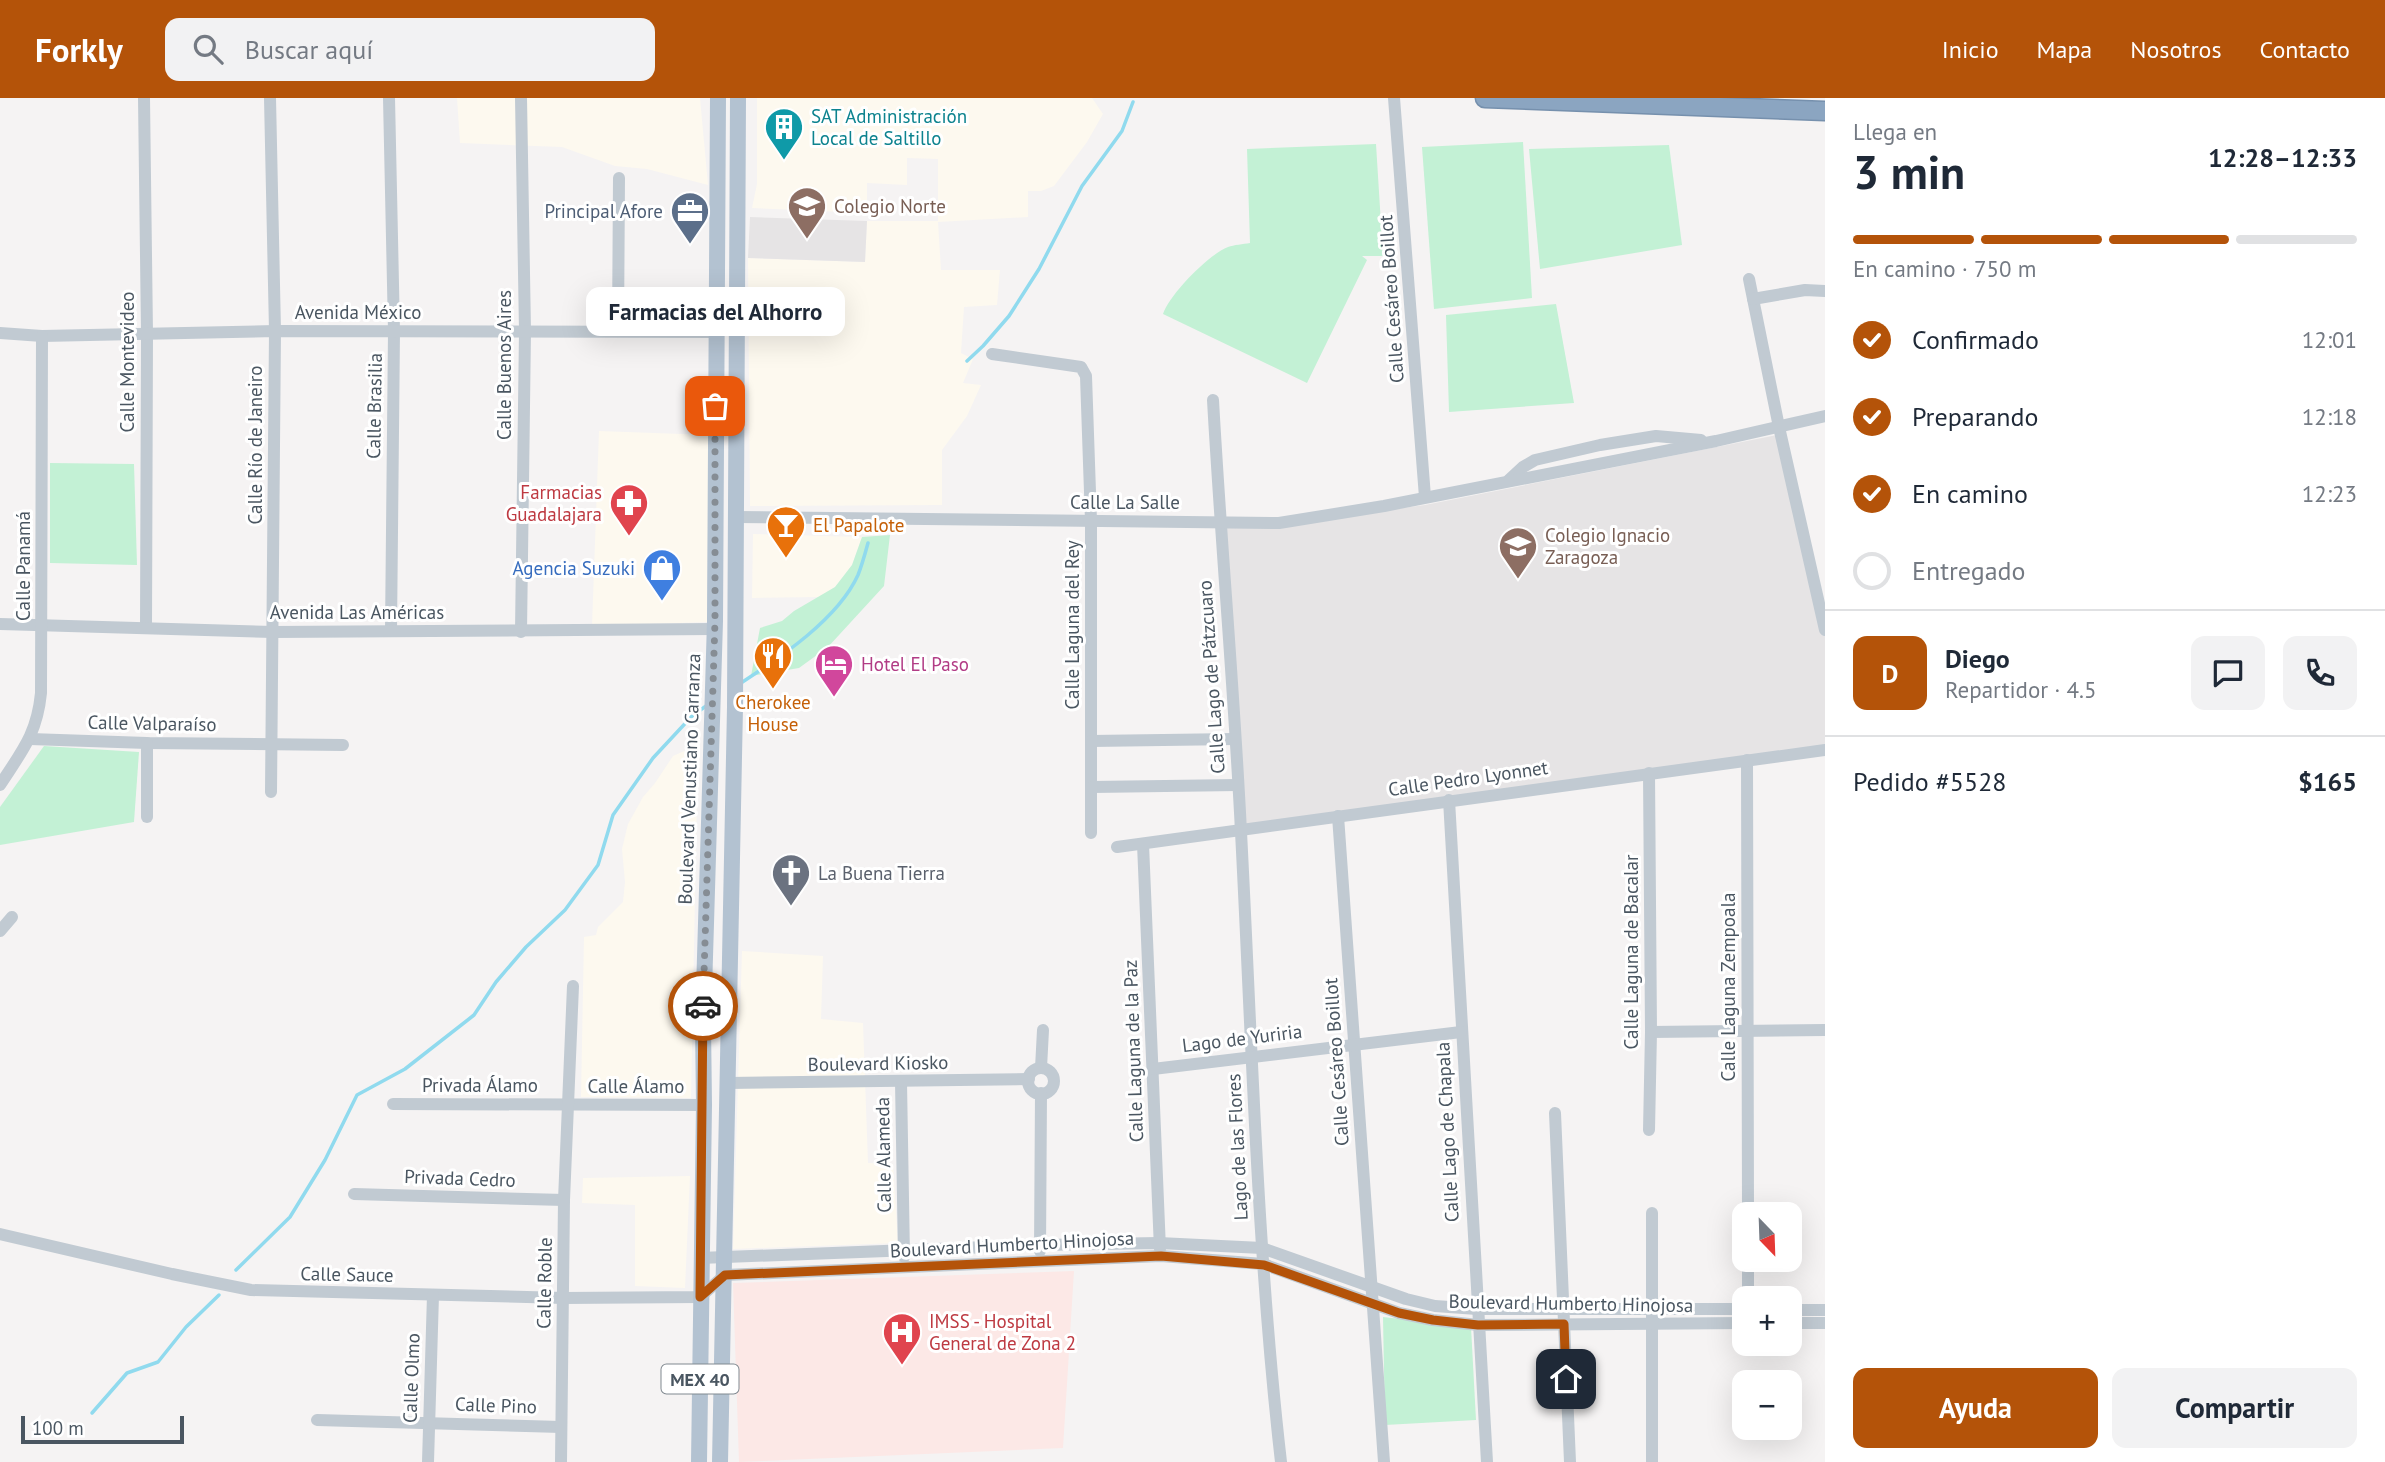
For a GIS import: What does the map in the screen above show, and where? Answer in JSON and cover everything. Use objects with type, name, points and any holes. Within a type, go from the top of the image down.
[{"type":"highway","points":[[1485,98],[1825,111]]},
{"type":"highway","points":[[1702,108],[1762,98]]},
{"type":"main road","name":"Boulevard Venustiano Carranza","points":[[699,1462],[703,1014],[713,718],[718,98]]},
{"type":"main road","name":"MEX 40","points":[[720,1462],[735,706],[738,98]]},
{"type":"street","name":"Calle Montevideo","points":[[144,98],[147,334],[146,627]]},
{"type":"street","name":"Calle Río de Janeiro","points":[[270,98],[275,331],[271,792]]},
{"type":"street","name":"Calle Brasilia","points":[[389,98],[394,331],[391,631]]},
{"type":"street","name":"Calle Buenos Aires","points":[[521,98],[524,331],[522,632]]},
{"type":"street","name":"Calle Cesáreo Boillot","points":[[1394,98],[1425,497]]},
{"type":"street","points":[[618,331],[619,178]]},
{"type":"street","points":[[1749,279],[1825,630]]},
{"type":"street","points":[[1753,299],[1805,290],[1825,291]]},
{"type":"street","name":"Avenida México","points":[[0,333],[42,336],[275,331],[716,332]]},
{"type":"street","name":"Calle Panamá","points":[[0,785],[30,739],[39,715],[43,625],[42,336]]},
{"type":"street","name":"Calle Laguna del Rey","points":[[992,354],[1077,366],[1081,367],[1086,376],[1089,398],[1091,521],[1091,833]]},
{"type":"street","name":"Calle Lago de Pátzcuaro","points":[[1213,400],[1241,829]]},
{"type":"street","name":"Calle La Salle","points":[[736,517],[1279,523],[1716,442],[1825,416]]},
{"type":"street","name":"Calle La Salle","points":[[1509,481],[1535,460],[1600,445],[1656,436],[1716,442]]},
{"type":"street","name":"Avenida Las Américas","points":[[0,624],[273,632],[714,629]]},
{"type":"street","name":"Calle Valparaíso","points":[[30,739],[343,745]]},
{"type":"street","points":[[1091,741],[1235,739]]},
{"type":"street","points":[[147,743],[147,817]]},
{"type":"street","name":"Calle Pedro Lyonnet","points":[[1117,846],[1825,750]]},
{"type":"street","name":"Calle Laguna Zempoala","points":[[1747,760],[1748,1202]]},
{"type":"street","name":"Calle Laguna de Bacalar","points":[[1649,773],[1650,1130]]},
{"type":"street","points":[[1092,787],[1238,785]]},
{"type":"street","name":"Calle Lago de Chapala","points":[[1449,800],[1487,1462]]},
{"type":"street","name":"Calle Cesáreo Boillot","points":[[1338,816],[1384,1462]]},
{"type":"street","name":"Lago de las Flores","points":[[1241,829],[1262,1248],[1270,1365],[1281,1462]]},
{"type":"street","name":"Calle Laguna de la Paz","points":[[1143,844],[1160,1250]]},
{"type":"street","points":[[0,931],[12,917]]},
{"type":"street","name":"Calle Roble","points":[[561,1462],[564,1200],[573,986]]},
{"type":"street","points":[[1041,1068],[1043,1030]]},
{"type":"street","points":[[1651,1032],[1825,1030]]},
{"type":"street","name":"Lago de Yuriria","points":[[1153,1069],[1461,1032]]},
{"type":"street","points":[[1041,1068],[1050,1071],[1054,1083],[1049,1090],[1041,1093],[1032,1089],[1029,1079],[1033,1071],[1041,1068]]},
{"type":"street","name":"Boulevard Kiosko","points":[[728,1083],[1029,1079]]},
{"type":"street","name":"Calle Alameda","points":[[901,1082],[904,1268]]},
{"type":"street","points":[[1040,1262],[1041,1093]]},
{"type":"street","name":"Privada Álamo","points":[[393,1104],[567,1105]]},
{"type":"street","name":"Calle Álamo","points":[[567,1105],[704,1105]]},
{"type":"street","points":[[1555,1113],[1570,1462]]},
{"type":"street","name":"Privada Cedro","points":[[354,1194],[564,1200]]},
{"type":"street","points":[[1652,1213],[1652,1462]]},
{"type":"street","name":"Calle Sauce","points":[[0,1234],[234,1288],[286,1292],[433,1295],[700,1297]]},
{"type":"street","name":"Boulevard Humberto Hinojosa","points":[[700,1258],[1041,1245],[1160,1250],[1262,1248],[1373,1289],[1435,1306],[1563,1310],[1732,1309]]},
{"type":"street","name":"Boulevard Humberto Hinojosa","points":[[725,1275],[1040,1262],[1160,1250],[1264,1265],[1374,1305],[1433,1320],[1478,1325],[1732,1323]]},
{"type":"street","points":[[796,1255],[797,1272]]},
{"type":"street","points":[[700,1297],[725,1275]]},
{"type":"street","name":"Calle Olmo","points":[[428,1462],[433,1295]]},
{"type":"street","points":[[1802,1310],[1825,1310]]},
{"type":"street","points":[[1802,1323],[1825,1323]]},
{"type":"street","name":"Calle Pino","points":[[317,1420],[561,1427]]},
{"type":"shaded area","points":[[457,98],[700,98],[708,185],[647,169],[615,166],[562,147],[460,143]]},
{"type":"shaded area","points":[[757,98],[1092,98],[1103,114],[1087,142],[1054,186],[1041,191],[1028,191],[1028,217],[938,222],[941,270],[1000,270],[997,305],[964,307],[961,353],[973,359],[963,383],[981,385],[967,416],[942,450],[942,505],[750,506],[748,258],[865,262],[867,221],[938,221],[938,159],[907,158],[907,185],[867,183],[867,213],[752,208],[757,184]]},
{"type":"shaded area","name":"Colegio Norte","points":[[750,217],[867,221],[865,262],[748,258]]},
{"type":"shaded area","points":[[599,431],[709,435],[707,622],[592,626]]},
{"type":"shaded area","name":"Colegio Ignacio Zaragoza","points":[[1777,435],[1825,636],[1825,750],[1241,829],[1220,522],[1283,524],[1425,505]]},
{"type":"shaded area","points":[[753,534],[862,537],[852,565],[835,587],[820,597],[752,598]]},
{"type":"shaded area","points":[[698,745],[691,1098],[581,1097],[584,937],[596,935],[598,927],[623,902],[625,882],[622,849],[628,824],[643,797],[673,756]]},
{"type":"shaded area","points":[[742,951],[823,956],[821,1019],[863,1023],[868,1163],[893,1164],[898,1243],[733,1249]]},
{"type":"shaded area","points":[[690,1176],[685,1288],[635,1286],[635,1205],[582,1203],[583,1178]]},
{"type":"shaded area","name":"IMSS - Hospital General de Zona 2","points":[[1074,1271],[1063,1448],[739,1462],[733,1283]]},
{"type":"green space","points":[[1523,142],[1532,298],[1434,309],[1422,147]]},
{"type":"green space","points":[[1376,144],[1383,256],[1362,256],[1367,260],[1307,383],[1163,314],[1173,296],[1200,266],[1228,247],[1250,243],[1247,149]]},
{"type":"green space","points":[[1669,145],[1682,245],[1540,269],[1529,149]]},
{"type":"green space","points":[[1556,304],[1574,403],[1449,412],[1446,315]]},
{"type":"green space","points":[[50,463],[134,464],[137,565],[50,563]]},
{"type":"green space","points":[[890,535],[884,586],[828,647],[799,668],[751,676],[760,628],[782,621],[835,587],[852,565],[862,537]]},
{"type":"green space","points":[[44,746],[139,752],[134,822],[0,845],[0,807]]},
{"type":"green space","points":[[1383,1317],[1471,1327],[1476,1420],[1385,1425]]},
{"type":"waterway","points":[[967,361],[1009,316],[1039,269],[1082,186],[1122,131],[1133,102]]},
{"type":"waterway","points":[[741,683],[807,636],[837,607],[858,575],[868,543]]},
{"type":"waterway","points":[[236,1270],[290,1217],[325,1160],[357,1095],[405,1069],[474,1015],[496,982],[526,947],[565,910],[598,865],[613,815],[653,758],[693,715],[709,704]]},
{"type":"waterway","points":[[92,1413],[127,1373],[158,1362],[186,1327],[219,1295]]},
{"type":"way so far","points":[[703,1006],[715,621],[715,406]]},
{"type":"place","name":"SAT Administración Local de Saltillo","points":[[784,161]]},
{"type":"place","name":"Colegio Norte","points":[[807,240]]},
{"type":"place","name":"Principal Afore","points":[[690,245]]},
{"type":"place","name":"Farmacias del Alhorro","points":[[715,406]]},
{"type":"place","name":"Farmacias Guadalajara","points":[[629,537]]},
{"type":"place","name":"El Papalote","points":[[786,559]]},
{"type":"place","name":"Colegio Ignacio Zaragoza","points":[[1518,580]]},
{"type":"place","name":"Agencia Suzuki","points":[[662,602]]},
{"type":"place","name":"Cherokee House","points":[[773,690]]},
{"type":"place","name":"Hotel El Paso","points":[[834,698]]},
{"type":"place","name":"La Buena Tierra","points":[[791,907]]},
{"type":"place","name":"IMSS - Hospital General de Zona 2","points":[[902,1366]]},
{"type":"route","points":[[703,1006],[700,1297],[725,1275],[1161,1256],[1264,1265],[1374,1305],[1433,1320],[1478,1325],[1564,1324],[1566,1379]]}]
